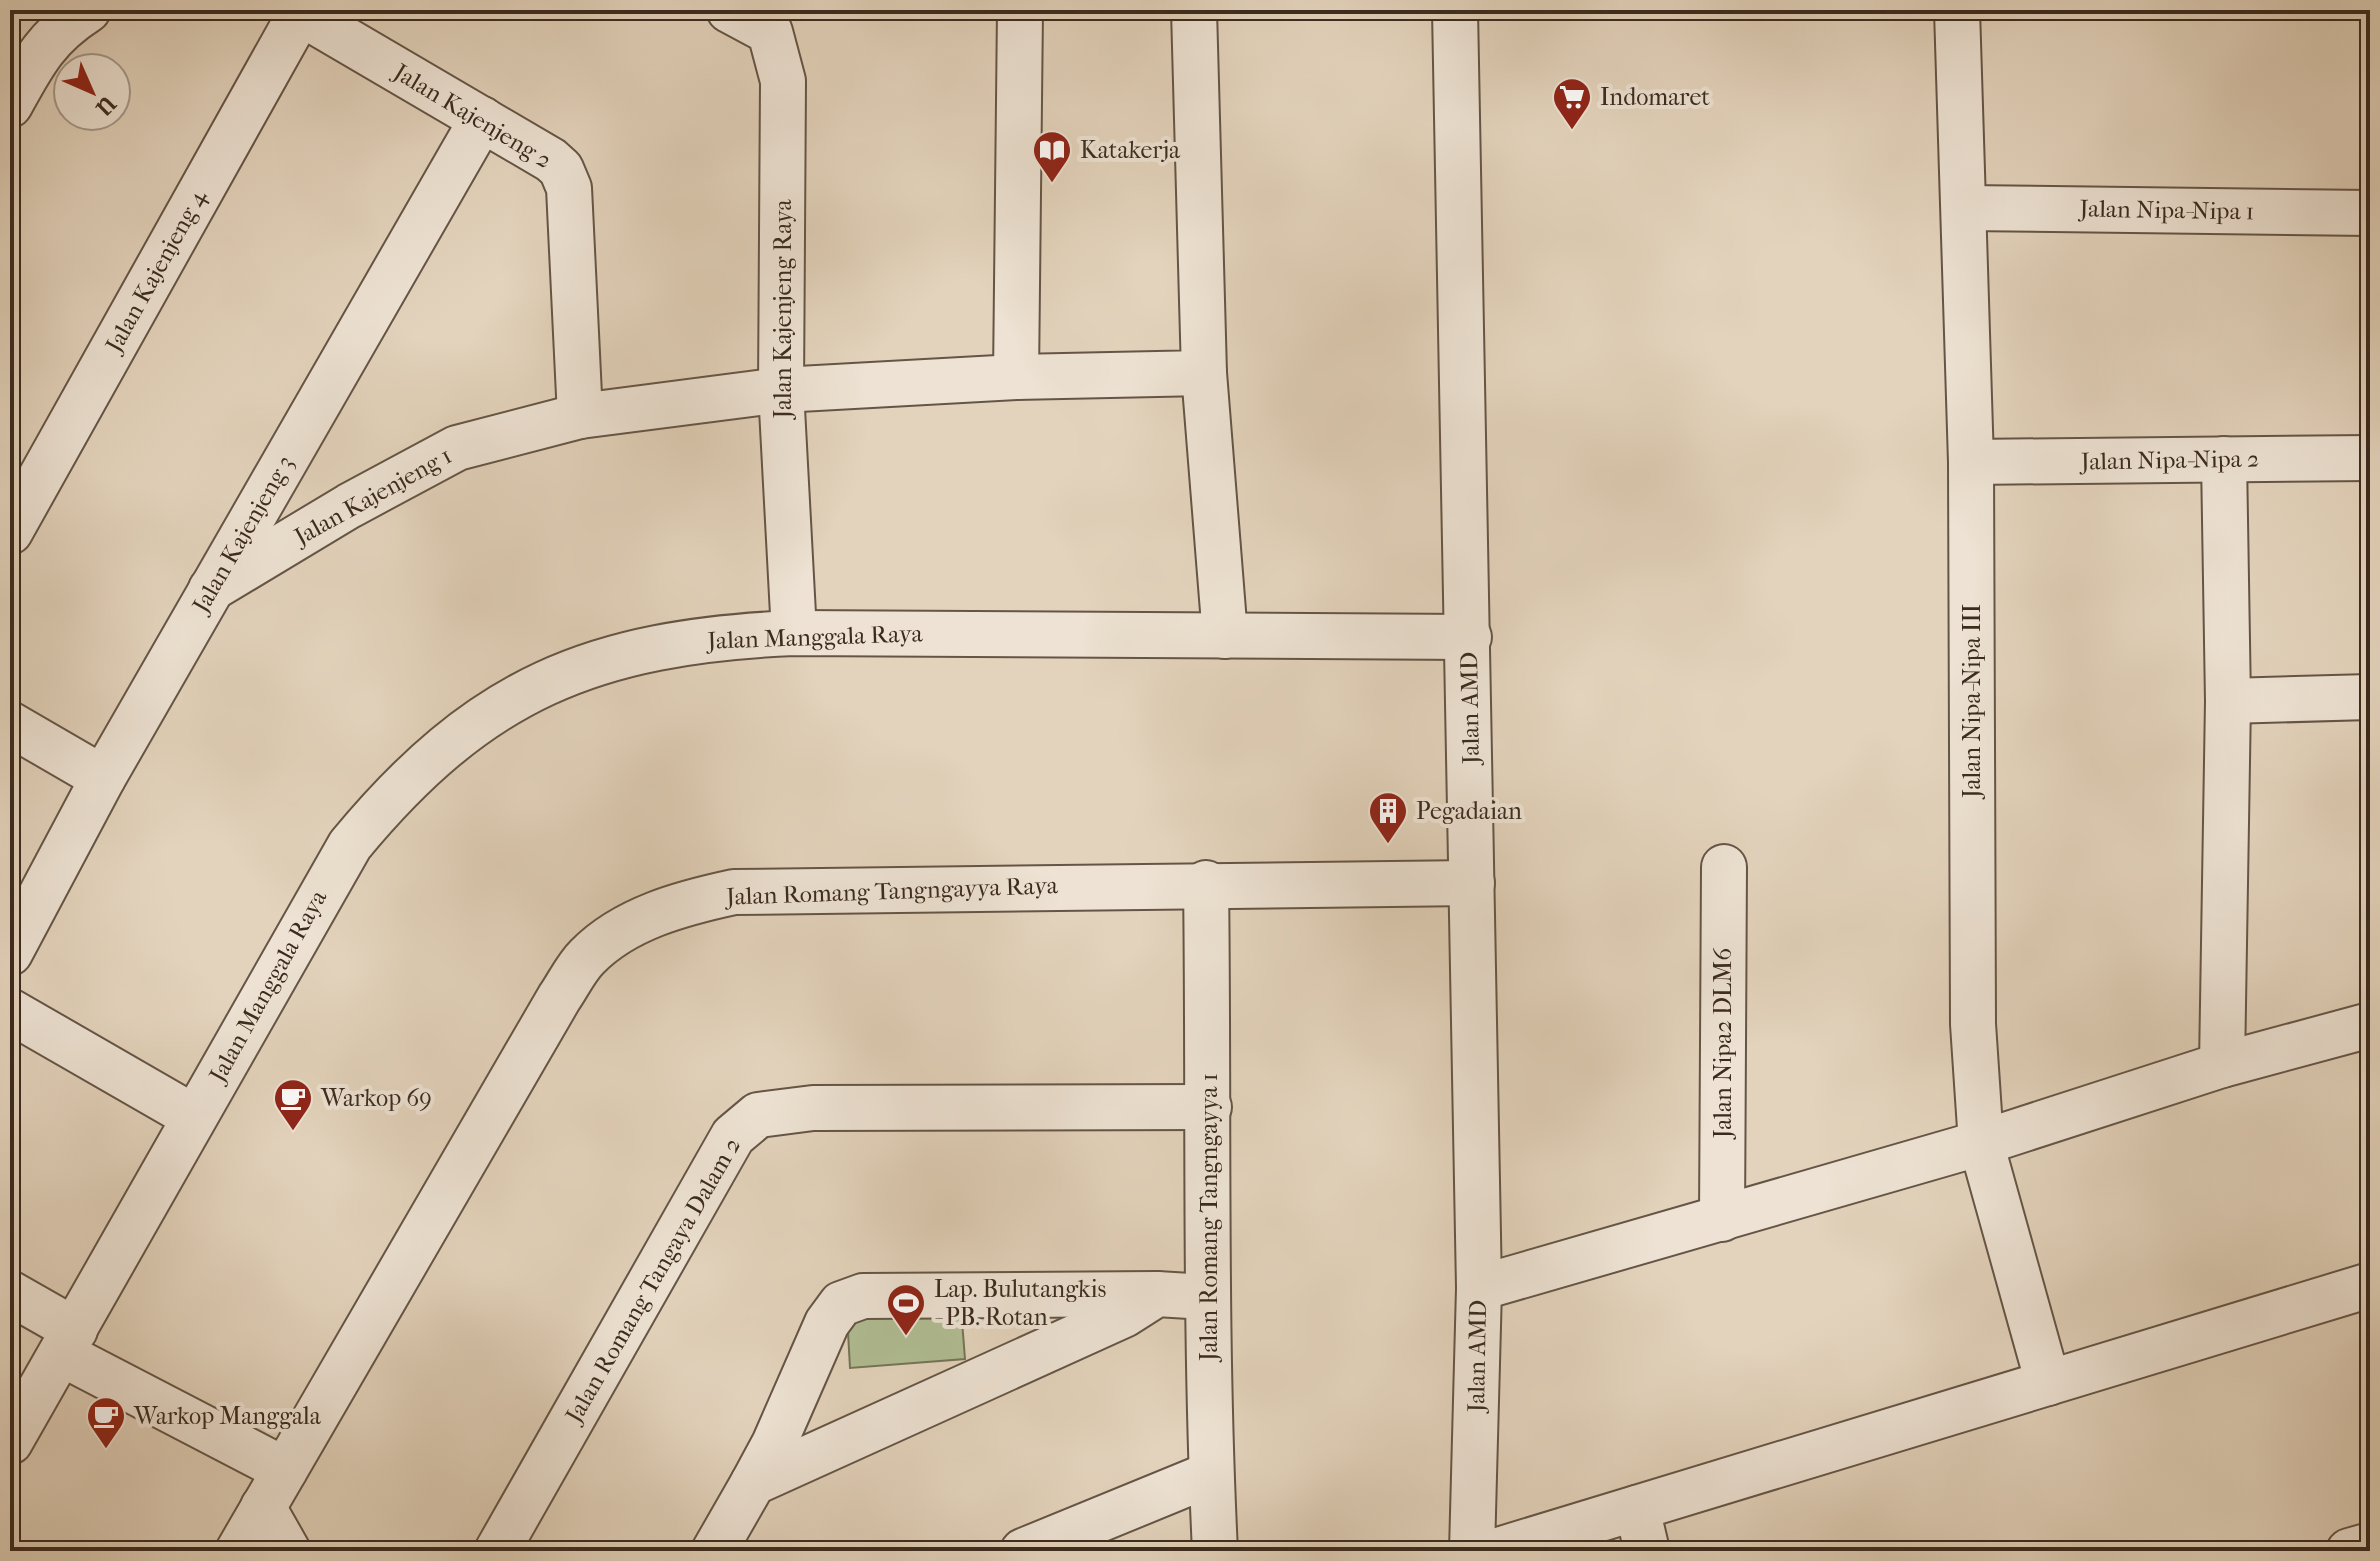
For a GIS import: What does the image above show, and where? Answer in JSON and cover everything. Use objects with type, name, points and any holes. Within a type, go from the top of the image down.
[{"type":"street","points":[[10,105],[38,54],[59,28],[88,10]]},
{"type":"street","name":"Jalan Kajenjeng Raya","points":[[729,10],[777,21],[783,81],[781,390],[794,633]]},
{"type":"street","points":[[1016,377],[1020,10]]},
{"type":"street","points":[[1194,10],[1204,373],[1225,636]]},
{"type":"street","name":"Jalan AMD","points":[[1455,10],[1479,1288],[1472,1551]]},
{"type":"street","name":"Jalan Nipa-Nipa III","points":[[1957,10],[1971,462],[1973,1024],[1981,1143],[2048,1383]]},
{"type":"street","name":"Jalan Kajenjeng 2","points":[[299,11],[551,160],[567,179],[580,416]]},
{"type":"street","name":"Jalan Kajenjeng 4","points":[[10,532],[299,11]]},
{"type":"street","name":"Jalan Kajenjeng 3","points":[[10,953],[103,778],[482,119]]},
{"type":"street","name":"Jalan Nipa-Nipa 1","points":[[1965,208],[2370,213]]},
{"type":"street","name":"Jalan Kajenjeng 1","points":[[211,589],[349,506],[457,448],[580,416],[781,390],[1016,377],[1204,373]]},
{"type":"street","name":"Jalan Nipa-Nipa 2","points":[[1971,462],[2370,458]]},
{"type":"street","points":[[2222,1065],[2228,701],[2224,459]]},
{"type":"street","name":"Jalan Manggala Raya","points":[[10,1442],[350,845],[409,779],[473,722],[541,684],[635,652],[722,636],[794,633],[1469,637]]},
{"type":"street","points":[[2228,701],[2370,697]]},
{"type":"street","points":[[10,724],[103,778]]},
{"type":"street","name":"Jalan Nipa2 DLM6","points":[[1722,1219],[1724,867]]},
{"type":"street","name":"Jalan Romang Tangngayya Raya","points":[[238,1551],[559,998],[588,957],[629,926],[666,910],[734,892],[1206,883],[1472,883]]},
{"type":"street","name":"Jalan Romang Tangngayya 1","points":[[1206,883],[1209,1107],[1206,1297],[1215,1551]]},
{"type":"street","points":[[10,1011],[194,1117]]},
{"type":"street","points":[[1479,1288],[1981,1143],[2222,1065],[2370,1025]]},
{"type":"street","name":"Jalan Romang Tangaya Dalam 2","points":[[497,1551],[733,1136],[758,1115],[813,1108],[1209,1107]]},
{"type":"street","points":[[1495,1551],[2370,1285]]},
{"type":"street","points":[[10,1293],[68,1342],[285,1470]]},
{"type":"street","points":[[714,1551],[774,1444],[827,1323],[848,1299],[863,1296],[1157,1294],[1206,1297]]},
{"type":"street","points":[[753,1483],[1124,1315],[1157,1294]]},
{"type":"street","points":[[1023,1551],[1211,1474]]},
{"type":"street","points":[[263,1507],[288,1551]]},
{"type":"street","points":[[1637,1508],[1647,1551]]},
{"type":"street","points":[[2349,1551],[2370,1545]]},
{"type":"green space","name":"Lap. Bulutangkis - PB. Rotan","points":[[961,1308],[965,1359],[850,1368],[847,1314]]},
{"type":"place","name":"Indomaret","points":[[1572,131]]},
{"type":"place","name":"Katakerja","points":[[1052,184]]},
{"type":"place","name":"Pegadaian","points":[[1388,845]]},
{"type":"place","name":"Warkop 69","points":[[293,1132]]},
{"type":"place","name":"Lap. Bulutangkis - PB. Rotan","points":[[906,1337]]},
{"type":"place","name":"Warkop Manggala","points":[[106,1450]]}]
